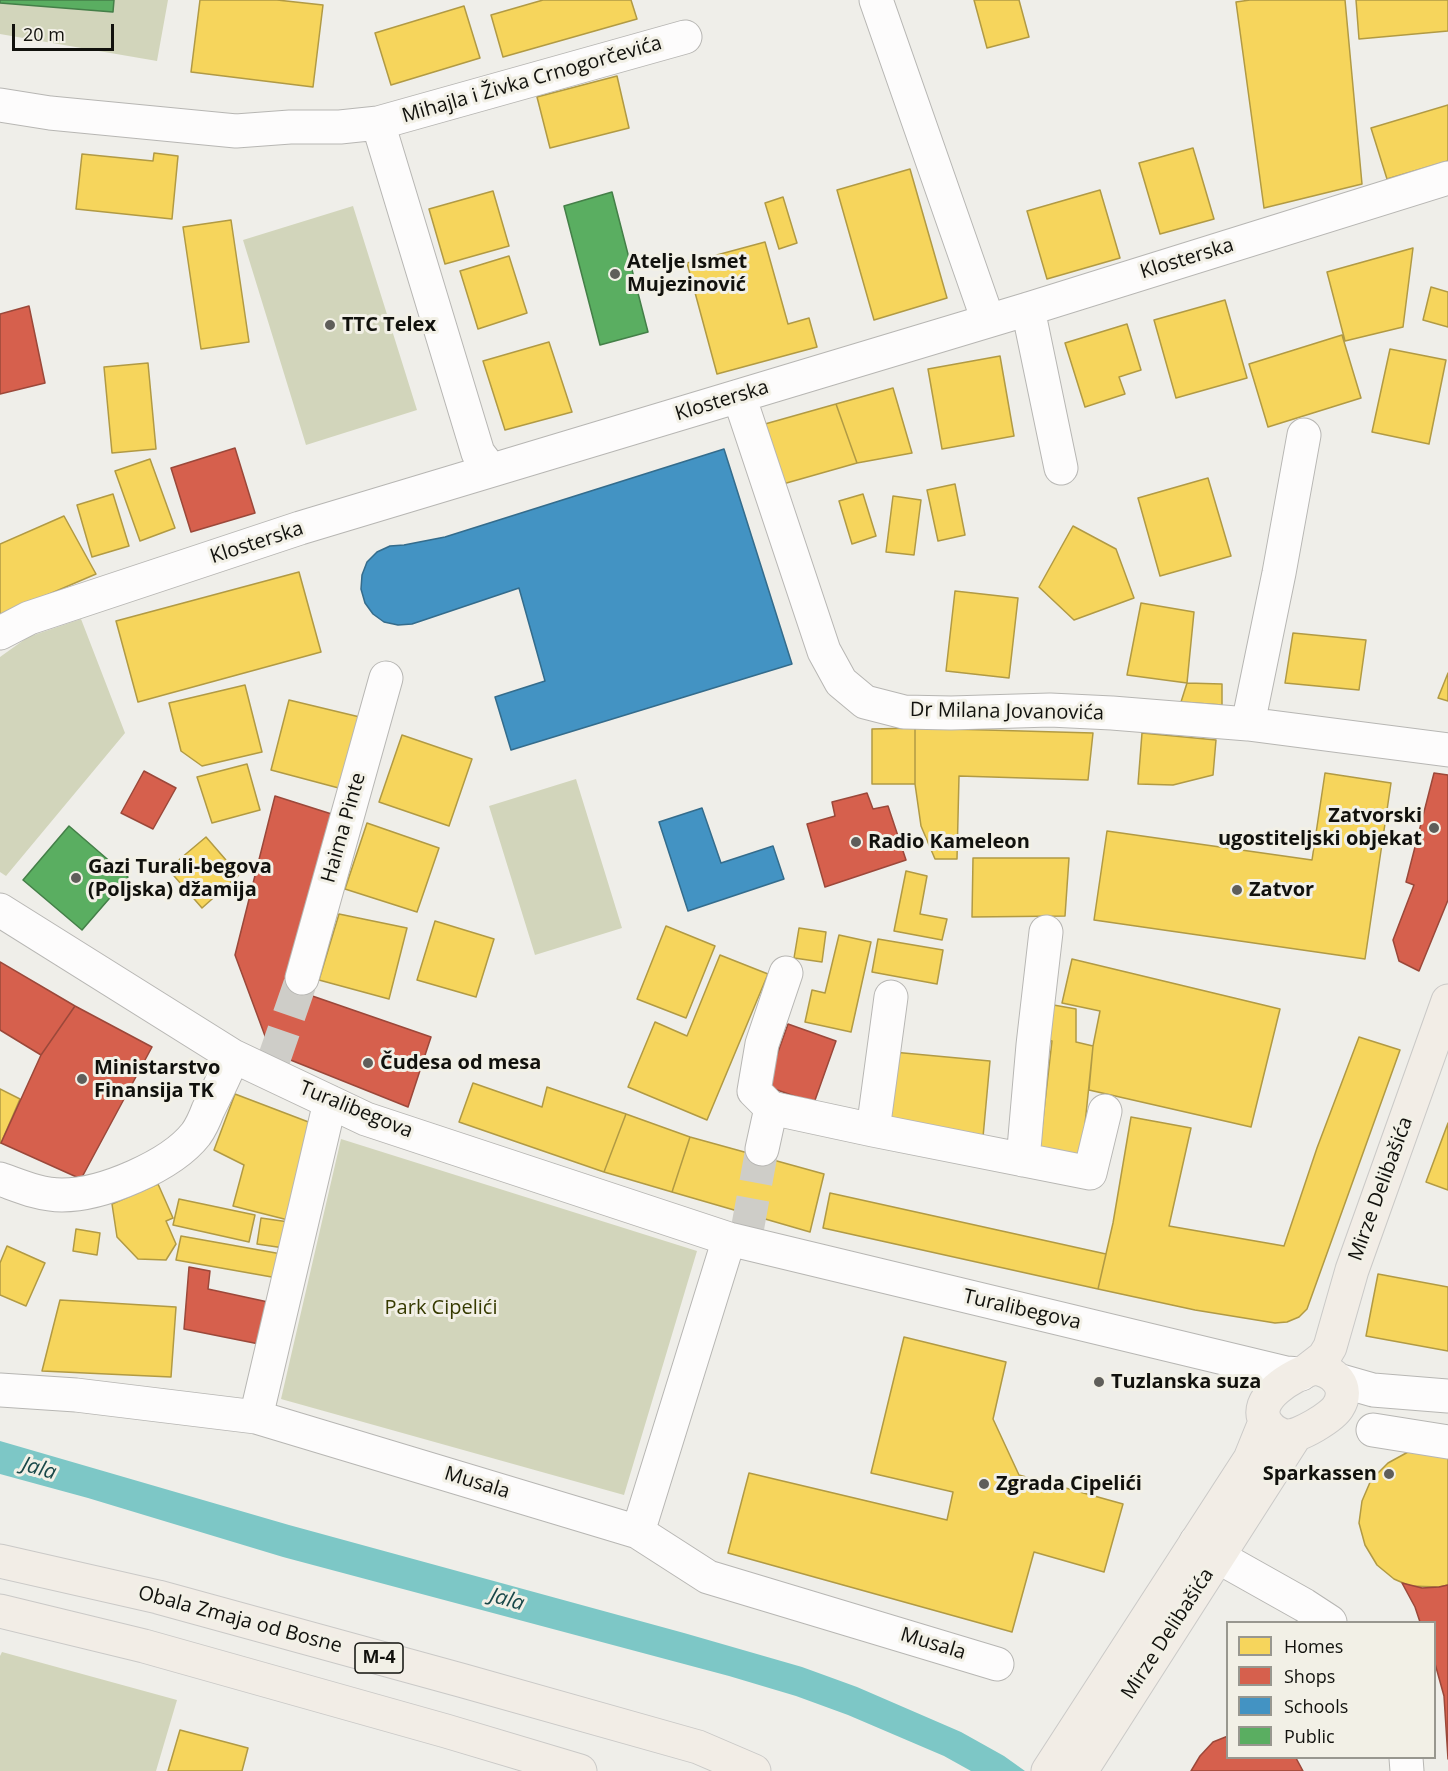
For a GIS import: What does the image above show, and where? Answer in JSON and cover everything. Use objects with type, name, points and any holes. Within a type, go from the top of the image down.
[{"type":"main road","name":"Mirze Delibašića","points":[[1325,1375],[1352,1270],[1448,1001]]},
{"type":"main road","points":[[1325,1375],[1337,1410],[1295,1436],[1260,1431],[1272,1392],[1325,1375]]},
{"type":"main road","name":"Mirze Delibašića","points":[[1207,1549],[1260,1431]]},
{"type":"main road","name":"Mirze Delibašića","points":[[1048,1771],[1078,1759],[1207,1549],[1295,1436]]},
{"type":"main road","name":"Obala Zmaja od Bosne","points":[[0,1561],[158,1597],[464,1681],[698,1747],[754,1771]]},
{"type":"main road","points":[[0,1611],[144,1646],[580,1771]]},
{"type":"street","points":[[876,0],[983,306],[986,321]]},
{"type":"street","name":"Mihajla i Živka Crnogorčevića","points":[[0,105],[50,113],[236,131],[290,127],[340,127],[378,123],[685,37]]},
{"type":"street","name":"Mihajla i Živka Crnogorčevića","points":[[378,123],[478,453],[491,470]]},
{"type":"street","name":"Klosterska","points":[[0,633],[29,618],[300,528],[1028,309],[1448,178]]},
{"type":"street","points":[[1028,309],[1061,468]]},
{"type":"street","name":"Dr Milana Jovanovića","points":[[738,396],[824,651],[841,682],[865,702],[904,712],[1050,710],[1248,724],[1448,750]]},
{"type":"street","points":[[1248,724],[1304,435]]},
{"type":"street","name":"Haima Pinte","points":[[302,978],[386,678]]},
{"type":"street","name":"Turalibegova","points":[[0,910],[233,1056],[271,1067],[330,1102],[366,1119],[740,1238],[1286,1373],[1325,1375]]},
{"type":"street","points":[[1023,1160],[1046,932]]},
{"type":"street","points":[[786,973],[762,1044],[754,1091],[771,1108],[1090,1173],[1105,1111]]},
{"type":"street","points":[[873,1130],[891,997]]},
{"type":"street","points":[[0,1179],[39,1192],[62,1195],[95,1190],[151,1170],[179,1152],[197,1133],[233,1056]]},
{"type":"street","points":[[256,1417],[330,1102]]},
{"type":"street","points":[[762,1149],[771,1108]]},
{"type":"street","points":[[638,1532],[740,1238]]},
{"type":"street","points":[[1260,1366],[1269,1389],[1260,1431]]},
{"type":"street","points":[[1325,1375],[1350,1396],[1372,1390],[1448,1396]]},
{"type":"street","name":"Musala","points":[[0,1390],[76,1395],[256,1417],[638,1532],[708,1577],[997,1664]]},
{"type":"street","points":[[1373,1430],[1448,1442]]},
{"type":"street","points":[[1207,1549],[1304,1605],[1327,1621]]},
{"type":"green space","points":[[0,0],[168,0],[157,61],[0,34]]},
{"type":"green space","name":"TTC Telex","points":[[353,206],[417,410],[306,445],[243,240]]},
{"type":"green space","points":[[81,619],[125,733],[6,876],[0,872],[0,657],[28,637]]},
{"type":"green space","points":[[576,779],[622,928],[535,955],[489,806]]},
{"type":"green space","name":"Park Cipelići","points":[[341,1139],[697,1251],[624,1495],[281,1399]]},
{"type":"green space","points":[[2,1652],[177,1700],[156,1771],[0,1771],[0,1656]]},
{"type":"water","name":"Jala","points":[[0,1441],[289,1525],[802,1667],[857,1687],[961,1732],[1004,1756],[1025,1771],[971,1771],[944,1756],[848,1715],[796,1696],[283,1557],[0,1474]]},
{"type":"building: Homes","points":[[200,0],[277,0],[323,5],[313,87],[191,72]]},
{"type":"building: Homes","points":[[543,0],[631,0],[637,19],[503,57],[491,15]]},
{"type":"building: Homes","points":[[974,0],[1019,0],[1029,37],[987,48]]},
{"type":"building: Homes","points":[[1345,0],[1362,184],[1264,208],[1236,2]]},
{"type":"building: Homes","points":[[1356,0],[1448,0],[1448,31],[1359,39]]},
{"type":"building: Homes","points":[[464,6],[480,58],[391,85],[375,33]]},
{"type":"building: Homes","points":[[617,76],[629,128],[550,148],[537,97]]},
{"type":"building: Homes","points":[[1448,105],[1448,161],[1387,179],[1371,128]]},
{"type":"building: Homes","points":[[1193,148],[1214,219],[1160,234],[1139,163]]},
{"type":"building: Homes","points":[[154,153],[178,156],[172,219],[76,209],[82,154],[153,161]]},
{"type":"building: Homes","points":[[910,169],[947,298],[874,320],[837,190]]},
{"type":"building: Homes","points":[[1100,190],[1120,258],[1047,279],[1027,211]]},
{"type":"building: Homes","points":[[493,191],[509,246],[445,264],[429,209]]},
{"type":"building: Homes","points":[[783,197],[797,243],[779,249],[765,203]]},
{"type":"building: Homes","points":[[231,220],[249,342],[201,349],[183,227]]},
{"type":"building: Homes","points":[[765,242],[788,324],[809,318],[817,347],[717,374],[687,263]]},
{"type":"building: Homes","points":[[1413,248],[1403,327],[1345,341],[1327,272]]},
{"type":"building: Homes","points":[[509,256],[527,313],[478,329],[460,271]]},
{"type":"building: Homes","points":[[1431,287],[1448,292],[1448,327],[1423,320]]},
{"type":"building: Homes","points":[[1225,300],[1247,378],[1176,398],[1154,320]]},
{"type":"building: Homes","points":[[1127,324],[1141,370],[1119,377],[1125,394],[1085,407],[1065,343]]},
{"type":"building: Homes","points":[[1342,335],[1361,398],[1268,427],[1249,364]]},
{"type":"building: Homes","points":[[549,342],[572,412],[505,430],[483,361]]},
{"type":"building: Homes","points":[[1390,349],[1446,360],[1429,444],[1372,432]]},
{"type":"building: Homes","points":[[1000,356],[1014,436],[942,449],[928,369]]},
{"type":"building: Homes","points":[[148,363],[156,449],[112,453],[104,367]]},
{"type":"building: Homes","points":[[893,388],[912,453],[857,463],[836,404]]},
{"type":"building: Homes","points":[[836,404],[857,463],[783,484],[765,424]]},
{"type":"building: Homes","points":[[150,459],[175,528],[140,541],[115,471]]},
{"type":"building: Homes","points":[[1208,478],[1231,556],[1160,576],[1138,498]]},
{"type":"building: Homes","points":[[955,484],[965,535],[938,541],[927,490]]},
{"type":"building: Homes","points":[[113,494],[129,546],[92,557],[77,505]]},
{"type":"building: Homes","points":[[863,494],[876,536],[852,544],[839,501]]},
{"type":"building: Homes","points":[[893,496],[921,500],[914,555],[886,552]]},
{"type":"building: Homes","points":[[64,516],[96,574],[0,615],[0,544]]},
{"type":"building: Homes","points":[[1073,526],[1116,549],[1134,598],[1074,620],[1039,587]]},
{"type":"building: Homes","points":[[299,572],[321,652],[138,702],[116,621]]},
{"type":"building: Homes","points":[[955,591],[1018,598],[1009,678],[946,671]]},
{"type":"building: Homes","points":[[1141,603],[1194,612],[1187,683],[1127,675]]},
{"type":"building: Homes","points":[[1293,633],[1366,640],[1359,690],[1285,683]]},
{"type":"building: Homes","points":[[1448,673],[1448,701],[1438,698]]},
{"type":"building: Homes","points":[[1187,683],[1222,684],[1222,705],[1181,702]]},
{"type":"building: Homes","points":[[245,685],[262,752],[202,766],[181,751],[169,703]]},
{"type":"building: Homes","points":[[289,700],[368,719],[350,791],[271,770]]},
{"type":"building: Homes","points":[[915,728],[1093,733],[1088,780],[959,776],[957,859],[935,859],[921,826],[915,784]]},
{"type":"building: Homes","points":[[915,728],[915,784],[872,784],[872,729]]},
{"type":"building: Homes","points":[[1142,733],[1216,740],[1213,775],[1173,785],[1138,784]]},
{"type":"building: Homes","points":[[402,735],[472,759],[449,826],[379,802]]},
{"type":"building: Homes","points":[[247,764],[260,810],[212,823],[197,777]]},
{"type":"building: Homes","name":"Zatvor","points":[[1325,773],[1391,783],[1365,959],[1094,920],[1107,831],[1312,860]]},
{"type":"building: Homes","points":[[367,823],[439,848],[417,912],[345,889]]},
{"type":"building: Homes","points":[[206,837],[239,875],[202,908],[168,869]]},
{"type":"building: Homes","points":[[973,858],[1069,858],[1065,916],[972,917]]},
{"type":"building: Homes","points":[[906,871],[927,876],[920,914],[947,919],[942,940],[894,931]]},
{"type":"building: Homes","points":[[339,914],[407,928],[389,999],[319,980]]},
{"type":"building: Homes","points":[[435,921],[494,939],[476,997],[417,980]]},
{"type":"building: Homes","points":[[666,926],[715,946],[686,1018],[637,999]]},
{"type":"building: Homes","points":[[799,928],[826,932],[822,962],[794,958]]},
{"type":"building: Homes","points":[[839,935],[871,942],[851,1032],[805,1022],[812,990],[825,993]]},
{"type":"building: Homes","points":[[878,939],[943,950],[937,984],[872,972]]},
{"type":"building: Homes","points":[[720,955],[768,974],[707,1120],[628,1087],[655,1022],[687,1036]]},
{"type":"building: Homes","points":[[1072,959],[1280,1009],[1251,1127],[1089,1090],[1093,1046],[1100,1011],[1062,1003]]},
{"type":"building: Homes","points":[[1048,1004],[1076,1009],[1076,1042],[1093,1046],[1081,1163],[1039,1154],[1052,1041],[1039,1038]]},
{"type":"building: Homes","points":[[1359,1037],[1400,1050],[1307,1309],[1299,1317],[1287,1322],[1275,1323],[1195,1310],[1098,1289],[1113,1223],[1131,1117],[1191,1128],[1169,1226],[1284,1246],[1317,1148]]},
{"type":"building: Homes","points":[[893,1052],[990,1061],[983,1137],[886,1128]]},
{"type":"building: Homes","points":[[473,1083],[542,1107],[547,1087],[626,1114],[604,1172],[459,1122]]},
{"type":"building: Homes","points":[[0,1089],[20,1099],[1,1143],[0,1143]]},
{"type":"building: Homes","points":[[235,1094],[319,1126],[292,1221],[233,1206],[244,1165],[214,1150]]},
{"type":"building: Homes","points":[[626,1114],[690,1137],[672,1192],[604,1172]]},
{"type":"building: Homes","points":[[1448,1123],[1448,1190],[1426,1182]]},
{"type":"building: Homes","points":[[690,1137],[824,1174],[810,1232],[672,1192]]},
{"type":"building: Homes","points":[[158,1184],[173,1218],[166,1221],[176,1244],[166,1260],[138,1259],[117,1237],[112,1204]]},
{"type":"building: Homes","points":[[830,1193],[1106,1254],[1098,1289],[823,1228]]},
{"type":"building: Homes","points":[[179,1199],[255,1215],[249,1242],[173,1225]]},
{"type":"building: Homes","points":[[261,1218],[289,1222],[284,1248],[257,1244]]},
{"type":"building: Homes","points":[[76,1229],[100,1233],[97,1255],[73,1251]]},
{"type":"building: Homes","points":[[181,1236],[287,1255],[283,1279],[176,1260]]},
{"type":"building: Homes","points":[[7,1246],[45,1263],[26,1306],[0,1295],[0,1263]]},
{"type":"building: Homes","points":[[1378,1274],[1448,1287],[1448,1351],[1366,1336]]},
{"type":"building: Homes","points":[[60,1300],[176,1307],[171,1377],[42,1371]]},
{"type":"building: Homes","name":"Zgrada Cipelići","points":[[904,1337],[1006,1362],[993,1419],[1019,1475],[1123,1504],[1104,1572],[1034,1552],[1012,1632],[728,1553],[749,1473],[947,1520],[953,1492],[871,1473]]},
{"type":"building: Homes","points":[[1408,1452],[1448,1453],[1448,1585],[1410,1586],[1394,1579],[1377,1565],[1365,1545],[1359,1523],[1362,1501],[1371,1480],[1388,1463]]},
{"type":"building: Homes","points":[[180,1730],[248,1748],[242,1771],[168,1771]]},
{"type":"building: Shops","points":[[29,306],[45,383],[0,394],[0,314]]},
{"type":"building: Shops","points":[[235,448],[255,513],[191,532],[171,468]]},
{"type":"building: Shops","points":[[144,771],[176,788],[153,829],[121,813]]},
{"type":"building: Shops","name":"Zatvorski ugostiteljski objekat","points":[[1434,773],[1448,775],[1448,900],[1419,971],[1399,961],[1393,940],[1414,885],[1406,882]]},
{"type":"building: Shops","name":"Radio Kameleon","points":[[867,793],[873,809],[888,806],[906,860],[825,887],[807,824],[835,816],[832,802]]},
{"type":"building: Shops","points":[[275,796],[341,817],[286,986],[431,1037],[408,1107],[273,1053],[268,1044],[235,955]]},
{"type":"building: Shops","points":[[0,962],[75,1006],[41,1055],[0,1030]]},
{"type":"building: Shops","name":"Ministarstvo Finansija TK","points":[[75,1006],[152,1047],[81,1179],[1,1143],[41,1055]]},
{"type":"building: Shops","points":[[788,1024],[836,1041],[814,1103],[766,1086]]},
{"type":"building: Shops","points":[[189,1267],[210,1271],[208,1289],[268,1302],[264,1345],[184,1329]]},
{"type":"building: Shops","points":[[1402,1583],[1422,1588],[1448,1585],[1448,1759],[1444,1696],[1436,1667],[1436,1621],[1420,1621]]},
{"type":"building: Shops","points":[[1226,1737],[1226,1759],[1297,1759],[1303,1771],[1191,1771],[1200,1756],[1213,1742]]},
{"type":"building: Schools","points":[[724,449],[792,664],[511,750],[495,697],[545,681],[519,588],[412,624],[398,625],[384,622],[373,614],[365,603],[361,589],[362,575],[367,562],[377,552],[390,546],[445,537]]},
{"type":"building: Schools","points":[[702,808],[721,863],[773,846],[784,879],[688,911],[659,822]]},
{"type":"building: Public","points":[[0,0],[114,0],[113,12],[0,3]]},
{"type":"building: Public","points":[[612,192],[648,332],[600,345],[564,206]]},
{"type":"building: Public","name":"Gazi Turali-begova (Poljska) džamija","points":[[69,826],[128,877],[82,930],[23,880]]},
{"type":"tunnel","points":[[273,1062],[302,978]]},
{"type":"tunnel","points":[[747,1231],[762,1149]]},
{"type":"place","name":"Atelje Ismet Mujezinović","points":[[615,274]]},
{"type":"place","name":"TTC Telex","points":[[330,325]]},
{"type":"place","name":"Zatvorski ugostiteljski objekat","points":[[1434,828]]},
{"type":"place","name":"Radio Kameleon","points":[[856,842]]},
{"type":"place","name":"Gazi Turali-begova (Poljska) džamija","points":[[76,878]]},
{"type":"place","name":"Zatvor","points":[[1237,890]]},
{"type":"place","name":"Čudesa od mesa","points":[[368,1063]]},
{"type":"place","name":"Ministarstvo Finansija TK","points":[[82,1079]]},
{"type":"place","name":"Tuzlanska suza","points":[[1099,1382]]},
{"type":"place","name":"Sparkassen","points":[[1389,1474]]},
{"type":"place","name":"Zgrada Cipelići","points":[[984,1484]]}]
